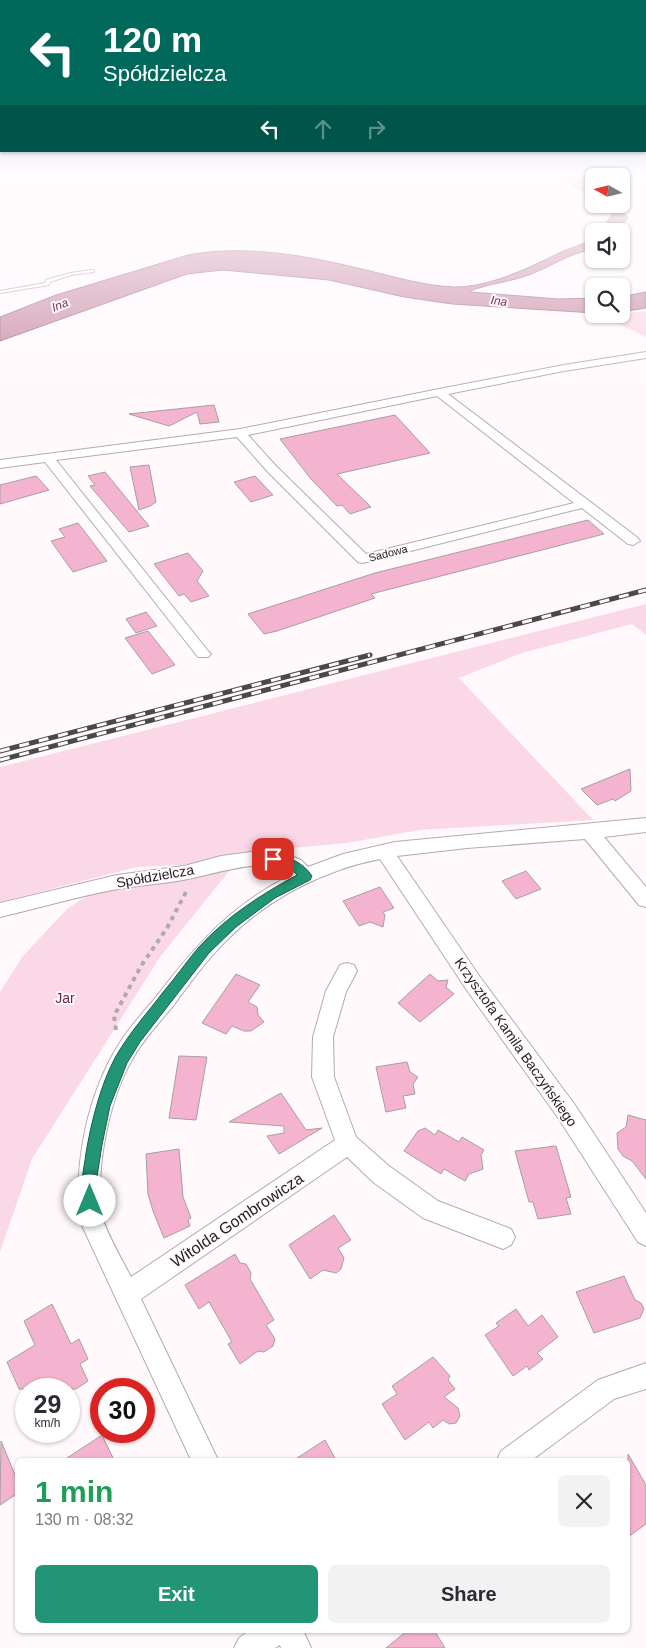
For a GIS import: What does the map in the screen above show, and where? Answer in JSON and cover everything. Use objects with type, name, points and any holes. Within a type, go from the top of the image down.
[{"type":"street","points":[[0,464],[240,433],[439,392],[564,368],[646,355]]},
{"type":"street","points":[[439,392],[632,540]]},
{"type":"street","name":"Sadowa","points":[[240,433],[272,469],[362,559],[584,504]]},
{"type":"street","points":[[47,458],[203,654]]},
{"type":"street","points":[[204,1458],[91,1218],[89,1183],[94,1145],[103,1106],[121,1060],[136,1038],[204,950],[231,924],[263,901],[306,876],[359,857],[402,848],[590,832],[646,825]]},
{"type":"street","points":[[590,832],[646,900]]},
{"type":"street","name":"Krzysztofa Kamila Baczyńskiego","points":[[385,852],[474,983],[567,1112],[646,1234]]},
{"type":"street","name":"Spółdzielcza","points":[[0,910],[117,882],[184,873],[222,863],[273,859],[284,860],[295,865],[306,876]]},
{"type":"street","points":[[347,971],[336,991],[323,1036],[323,1077],[348,1144],[381,1174],[431,1210],[503,1237]]},
{"type":"street","name":"Witolda Gombrowicza","points":[[126,1295],[348,1144]]},
{"type":"street","points":[[513,1458],[607,1389],[646,1376]]},
{"type":"street","points":[[249,1648],[272,1633]]},
{"type":"street","points":[[289,1633],[296,1648]]},
{"type":"lane","points":[[0,292],[47,284],[48,281],[70,274],[92,271]]},
{"type":"path","points":[[121,1060],[114,1016],[141,966],[167,928],[186,892],[182,877],[184,873]]},
{"type":"green space","points":[[646,311],[646,337],[618,323],[630,323],[630,313]]},
{"type":"green space","points":[[646,604],[646,635],[632,624],[522,653],[459,678],[593,820],[420,830],[347,843],[292,848],[182,865],[137,867],[0,902],[0,767]]},
{"type":"green space","name":"Jar","points":[[230,870],[160,957],[32,1159],[0,1252],[0,992],[23,956],[68,908],[92,893]]},
{"type":"water","name":"Ina","points":[[212,252],[277,253],[322,260],[421,283],[455,287],[493,281],[530,267],[561,252],[581,252],[526,276],[470,291],[558,299],[585,298],[585,312],[452,304],[404,297],[329,280],[223,270],[187,274],[0,341],[0,317],[56,295],[188,255]]},
{"type":"water","points":[[646,292],[646,308],[630,311],[630,295]]},
{"type":"building","points":[[214,405],[219,422],[200,424],[197,412],[169,426],[129,414]]},
{"type":"building","points":[[395,415],[430,453],[337,474],[371,507],[350,514],[342,505],[337,506],[311,479],[280,439]]},
{"type":"building","points":[[149,465],[156,502],[139,510],[130,467]]},
{"type":"building","points":[[105,472],[149,526],[129,532],[90,486],[95,485],[88,476]]},
{"type":"building","points":[[36,476],[49,490],[0,504],[0,485]]},
{"type":"building","points":[[255,476],[273,495],[251,502],[234,482]]},
{"type":"building","points":[[588,520],[604,534],[371,594],[375,598],[277,631],[264,634],[248,614],[375,573]]},
{"type":"building","points":[[78,523],[107,561],[73,572],[51,541],[65,537],[59,529]]},
{"type":"building","points":[[188,553],[203,571],[197,581],[209,596],[191,602],[184,594],[179,596],[154,564]]},
{"type":"building","points":[[146,612],[157,626],[136,633],[126,619]]},
{"type":"building","points":[[148,631],[175,665],[152,674],[125,638]]},
{"type":"building","points":[[630,769],[631,791],[615,801],[613,799],[597,805],[581,789]]},
{"type":"building","points":[[526,871],[541,889],[516,899],[502,881]]},
{"type":"building","points":[[380,887],[394,908],[383,912],[385,915],[383,927],[370,922],[359,926],[343,901]]},
{"type":"building","points":[[236,974],[260,985],[248,1002],[257,1007],[258,1015],[264,1022],[251,1031],[244,1031],[232,1026],[226,1034],[202,1023]]},
{"type":"building","points":[[430,974],[438,981],[448,980],[446,987],[454,994],[420,1022],[398,1003]]},
{"type":"building","points":[[179,1056],[207,1057],[196,1120],[169,1118]]},
{"type":"building","points":[[407,1062],[410,1072],[418,1077],[413,1084],[415,1094],[403,1096],[406,1108],[386,1112],[376,1067]]},
{"type":"building","points":[[281,1093],[306,1130],[322,1128],[279,1154],[267,1136],[284,1133],[284,1126],[229,1122]]},
{"type":"building","points":[[628,1115],[646,1120],[646,1179],[632,1161],[623,1156],[618,1149],[617,1133],[626,1127]]},
{"type":"building","points":[[425,1128],[435,1135],[438,1130],[459,1142],[462,1137],[484,1150],[481,1155],[483,1169],[469,1174],[465,1181],[444,1169],[441,1174],[404,1151],[418,1131]]},
{"type":"building","points":[[556,1146],[571,1197],[566,1198],[571,1214],[538,1219],[533,1202],[529,1202],[515,1151]]},
{"type":"building","points":[[179,1149],[183,1197],[191,1218],[188,1220],[190,1226],[164,1238],[148,1194],[146,1154]]},
{"type":"building","points":[[334,1215],[351,1240],[338,1248],[344,1258],[341,1269],[336,1273],[323,1270],[310,1279],[289,1245]]},
{"type":"building","points":[[235,1254],[240,1263],[246,1264],[251,1273],[250,1279],[274,1320],[266,1325],[275,1339],[273,1346],[264,1352],[258,1351],[240,1364],[228,1344],[232,1342],[209,1302],[199,1309],[185,1285]]},
{"type":"building","points":[[624,1276],[635,1300],[641,1303],[644,1309],[640,1318],[594,1333],[576,1292]]},
{"type":"building","points":[[52,1304],[71,1344],[79,1339],[88,1359],[80,1364],[88,1381],[80,1386],[80,1378],[15,1378],[15,1380],[7,1362],[35,1345],[24,1321]]},
{"type":"building","points":[[516,1309],[528,1326],[542,1315],[558,1337],[537,1353],[543,1359],[529,1370],[527,1366],[513,1376],[485,1335],[499,1326],[496,1323]]},
{"type":"building","points":[[433,1357],[450,1376],[448,1380],[455,1389],[444,1397],[458,1408],[460,1416],[456,1423],[449,1424],[443,1420],[433,1428],[429,1422],[405,1440],[382,1404],[397,1394],[392,1386]]},
{"type":"building","points":[[325,1440],[335,1458],[297,1458]]},
{"type":"building","points":[[1,1441],[15,1475],[15,1495],[0,1505]]},
{"type":"building","points":[[90,1443],[106,1443],[113,1458],[67,1458]]},
{"type":"building","points":[[628,1454],[646,1485],[646,1524],[630,1536],[630,1458],[628,1458]]},
{"type":"building","points":[[404,1633],[436,1633],[445,1648],[386,1648]]},
{"type":"railway","points":[[0,760],[646,590]]},
{"type":"railway","points":[[0,751],[370,655]]},
{"type":"route","points":[[90,1201],[89,1183],[94,1145],[103,1106],[121,1060],[204,950],[231,924],[258,904],[306,876],[295,865],[284,860],[273,859]]}]
